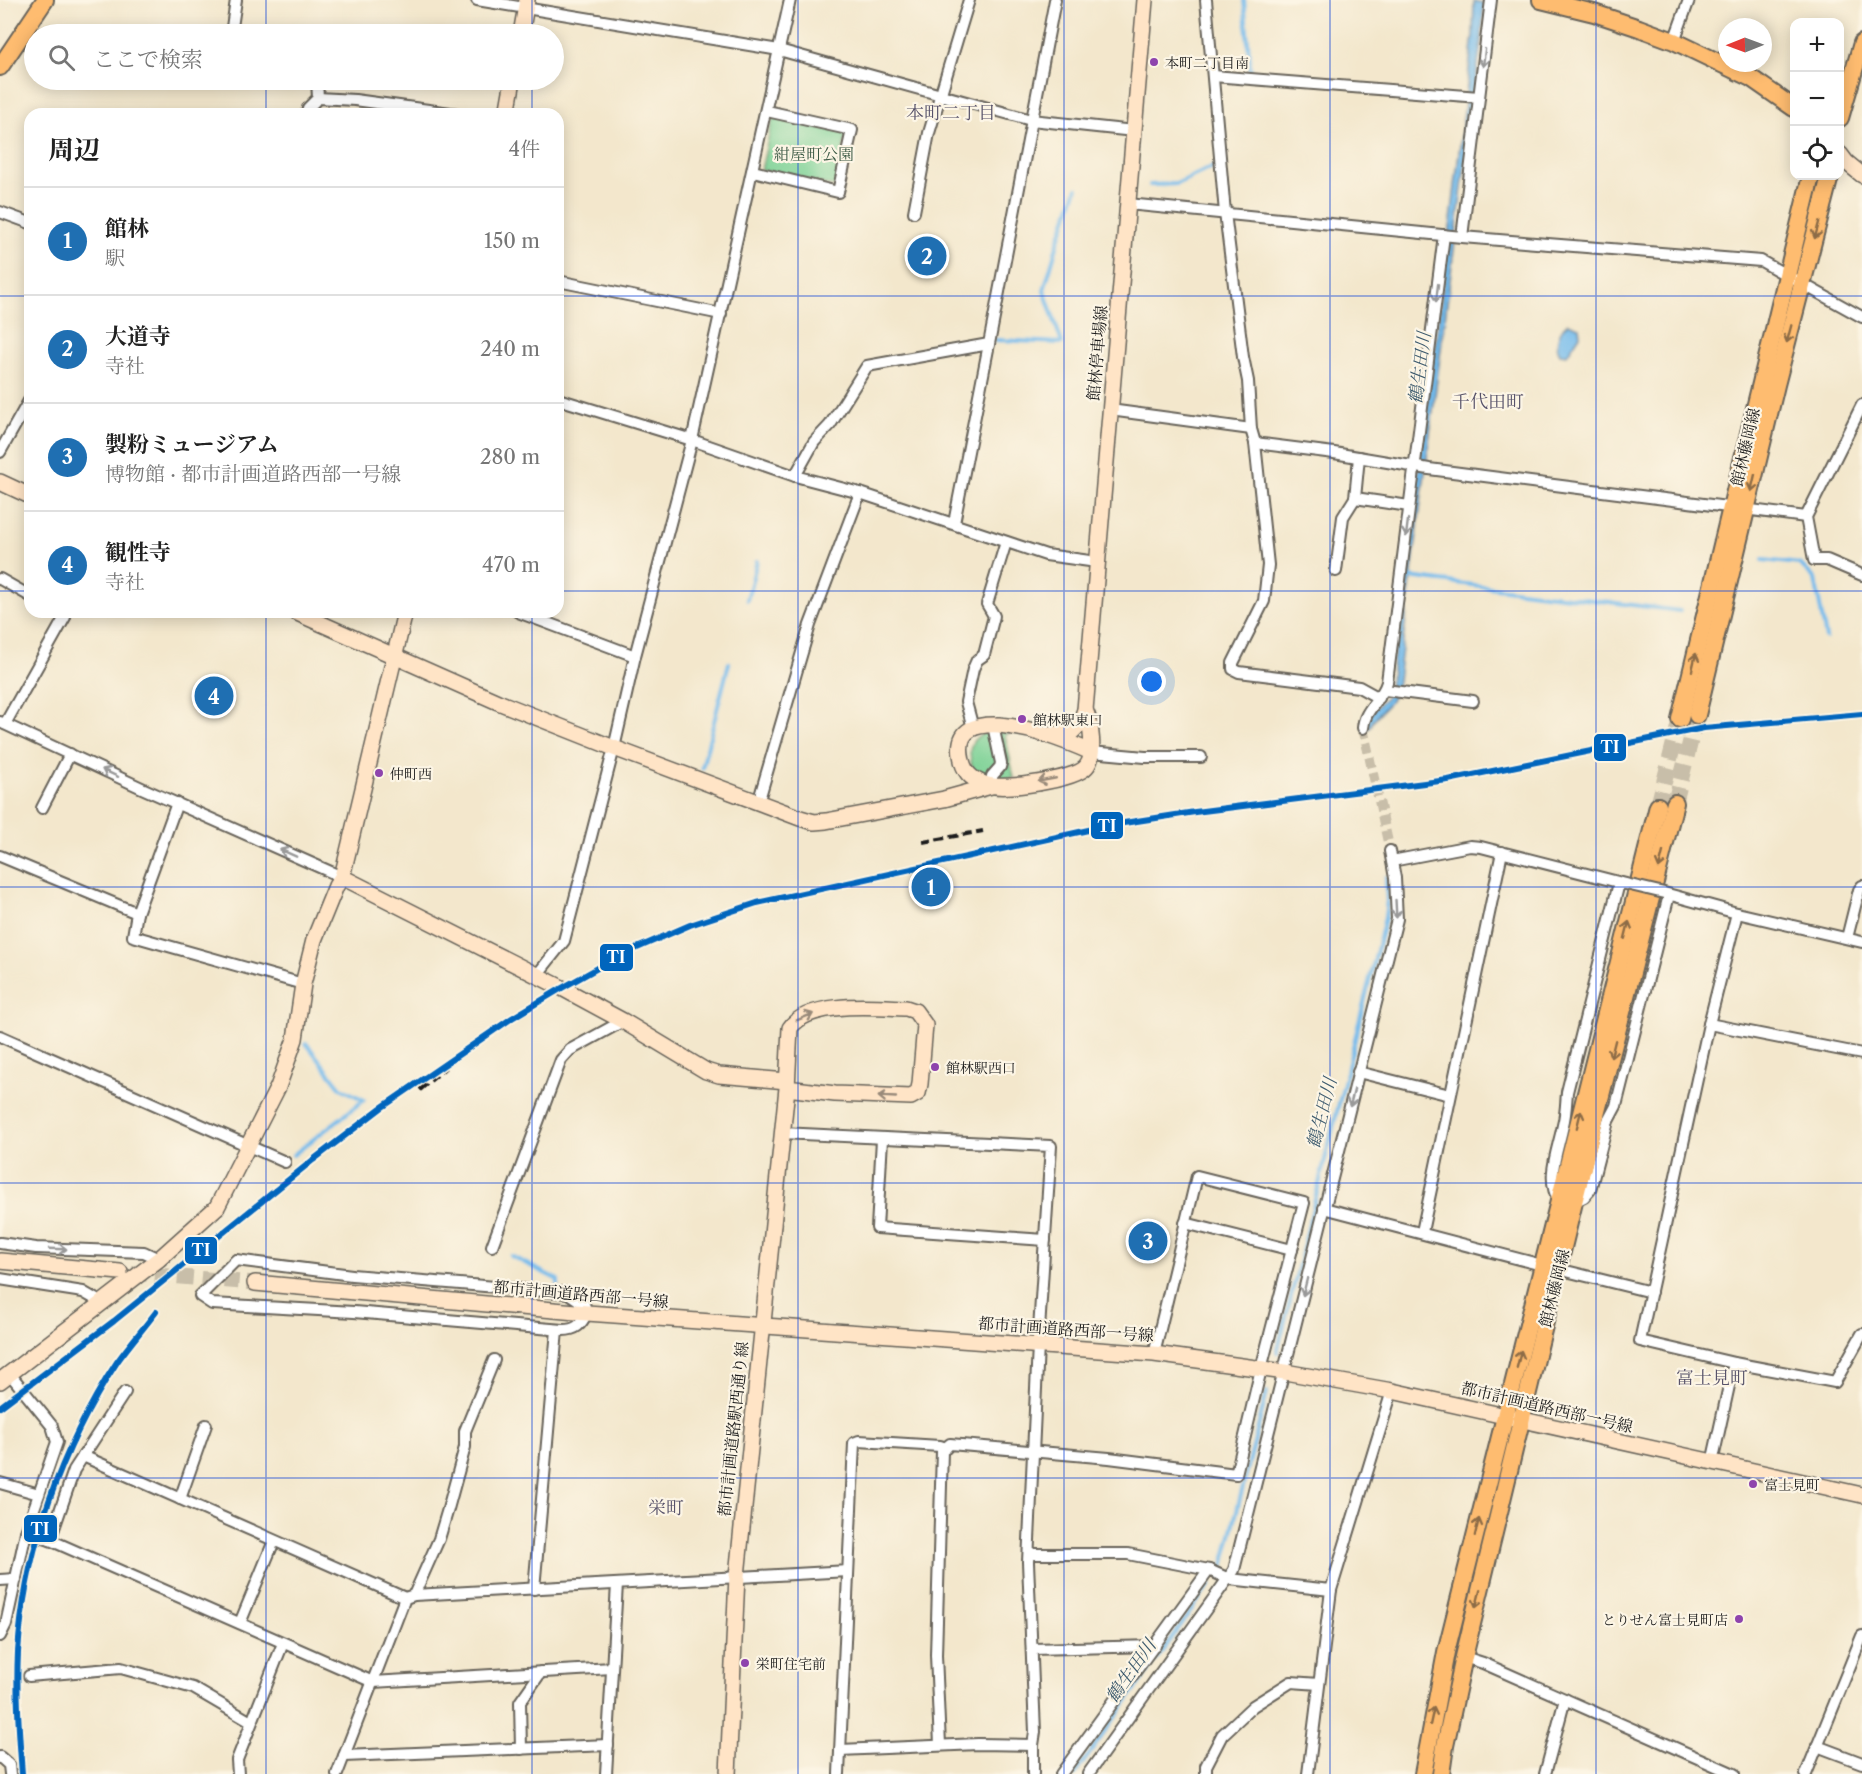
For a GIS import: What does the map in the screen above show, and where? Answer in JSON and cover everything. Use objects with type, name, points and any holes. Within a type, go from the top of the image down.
[{"type":"main road","points":[[29,24],[45,0]]},
{"type":"main road","points":[[1541,0],[1594,13],[1674,41],[1751,78],[1790,105]]},
{"type":"main road","points":[[0,67],[24,31]]},
{"type":"main road","points":[[1844,102],[1862,43]]},
{"type":"main road","name":"館林藤岡線","points":[[1697,715],[1786,274],[1810,180]]},
{"type":"main road","name":"館林藤岡線","points":[[1680,719],[1829,180]]},
{"type":"main road","name":"館林藤岡線","points":[[1566,1202],[1675,803]]},
{"type":"main road","name":"館林藤岡線","points":[[1441,1774],[1514,1418],[1658,806]]},
{"type":"main road","name":"館林藤岡線","points":[[1423,1774],[1446,1652],[1514,1418]]},
{"type":"street","points":[[232,24],[236,0]]},
{"type":"street","points":[[477,0],[527,4],[779,50],[1031,120],[1134,131]]},
{"type":"street","points":[[537,975],[564,940],[614,748],[635,656],[692,440],[722,314],[790,0]]},
{"type":"street","points":[[914,212],[929,133],[969,0]]},
{"type":"street","points":[[954,524],[1056,0]]},
{"type":"street","name":"館林停車場線","points":[[1091,752],[1090,720],[1085,710],[1145,0]]},
{"type":"street","points":[[1206,0],[1225,213],[1248,381],[1251,429],[1255,443],[1268,565],[1264,601],[1233,663],[1233,669],[1239,672],[1359,687],[1383,693],[1473,701]]},
{"type":"street","points":[[1363,728],[1364,717],[1383,693],[1409,506],[1419,468],[1473,97],[1491,0]]},
{"type":"street","points":[[1674,41],[1689,0]]},
{"type":"street","points":[[523,24],[527,4]]},
{"type":"street","points":[[1213,76],[1473,97]]},
{"type":"street","points":[[318,90],[318,98]]},
{"type":"street","points":[[508,108],[511,90]]},
{"type":"street","points":[[308,108],[318,98],[423,108]]},
{"type":"street","points":[[753,171],[838,192],[852,130],[766,111]]},
{"type":"street","points":[[1844,160],[1862,175]]},
{"type":"street","points":[[1128,204],[1453,236],[1761,261],[1862,317]]},
{"type":"street","points":[[0,212],[24,221]]},
{"type":"street","points":[[564,282],[722,314]]},
{"type":"street","points":[[795,476],[814,442],[830,425],[867,366],[989,344]]},
{"type":"street","points":[[564,401],[692,440],[795,476],[860,493],[1046,555],[1082,562],[1097,562]]},
{"type":"street","points":[[1862,405],[1806,517],[1814,560],[1827,560],[1862,575]]},
{"type":"street","points":[[0,452],[24,410]]},
{"type":"street","points":[[1110,410],[1251,429]]},
{"type":"street","points":[[1255,443],[1359,457],[1419,468],[1806,517]]},
{"type":"street","points":[[1336,572],[1343,517],[1355,498],[1359,457]]},
{"type":"street","points":[[0,482],[24,493]]},
{"type":"street","points":[[758,803],[810,625],[860,493]]},
{"type":"street","points":[[1355,498],[1409,506]]},
{"type":"street","points":[[973,728],[966,702],[973,669],[977,660],[984,655],[993,616],[987,604],[1006,542]]},
{"type":"street","points":[[0,579],[24,593]]},
{"type":"street","points":[[64,618],[3,723],[342,877],[537,975],[623,1021],[706,1071],[835,1094],[911,1097],[918,1093],[920,1084],[925,1025],[915,1011],[906,1008],[844,1007],[801,1017],[790,1028],[787,1084]]},
{"type":"street","points":[[309,618],[498,702],[758,803],[814,822],[944,799],[991,783]]},
{"type":"street","points":[[0,1636],[6,1624],[26,1532],[57,1442],[52,1426],[5,1377],[159,1259],[217,1207],[278,1087],[295,1039],[303,984],[314,940],[336,886],[342,877],[404,618]]},
{"type":"street","points":[[534,618],[635,656]]},
{"type":"street","points":[[1049,735],[1072,732],[1079,725],[1085,710]]},
{"type":"street","points":[[1091,752],[1088,764],[1080,772],[1013,787],[970,777],[964,771],[960,741],[962,736],[973,728],[987,725],[1006,726],[1049,735],[1091,752],[1145,757],[1201,757]]},
{"type":"street","points":[[991,783],[992,776],[1001,763],[994,730]]},
{"type":"street","points":[[42,808],[70,754]]},
{"type":"street","points":[[931,800],[950,789],[962,777],[964,771]]},
{"type":"street","points":[[177,804],[137,913],[134,936],[303,984]]},
{"type":"street","points":[[1088,1774],[1234,1570],[1397,919],[1391,856],[1470,846],[1862,942]]},
{"type":"street","points":[[1422,1232],[1502,852]]},
{"type":"street","points":[[0,856],[137,913]]},
{"type":"street","points":[[1622,883],[1567,1092],[1564,1122],[1552,1173],[1552,1185],[1566,1202],[1584,1197],[1590,1190],[1608,1121],[1616,1106],[1667,894]]},
{"type":"street","points":[[1847,938],[1862,886]]},
{"type":"street","points":[[1737,913],[1709,1024],[1640,1341],[1734,1363],[1835,1382],[1862,1334]]},
{"type":"street","points":[[492,1246],[561,1060],[570,1050],[623,1021]]},
{"type":"street","points":[[1709,1024],[1862,1054]]},
{"type":"street","points":[[0,1036],[285,1162]]},
{"type":"street","points":[[1358,1072],[1450,1095]]},
{"type":"street","name":"都市計画道路駅西通り線","points":[[728,1774],[737,1576],[787,1084]]},
{"type":"street","points":[[782,1133],[1051,1146],[1038,1346],[1029,1554],[1030,1640],[1035,1732],[1033,1774]]},
{"type":"street","points":[[882,1138],[878,1228],[1045,1240]]},
{"type":"street","points":[[940,1745],[936,1655],[942,1451],[951,1444],[1108,1458],[1236,1474],[1304,1203],[1197,1176],[1154,1354]]},
{"type":"street","points":[[1324,1208],[1651,1292]]},
{"type":"street","points":[[1185,1223],[1292,1250]]},
{"type":"street","points":[[0,1243],[36,1248],[144,1252],[159,1259]]},
{"type":"street","points":[[236,1260],[352,1275],[568,1293],[584,1304],[587,1313],[583,1321],[573,1330],[557,1330],[354,1312],[212,1304],[200,1296],[236,1260]]},
{"type":"street","points":[[0,1261],[120,1272]]},
{"type":"street","points":[[0,1279],[83,1292],[102,1303]]},
{"type":"street","name":"都市計画道路西部一号線","points":[[255,1283],[587,1313],[1154,1354],[1392,1390],[1862,1496]]},
{"type":"street","points":[[534,1589],[557,1330]]},
{"type":"street","points":[[338,1774],[373,1682],[410,1596],[439,1539],[465,1447],[465,1431],[494,1360]]},
{"type":"street","points":[[1712,1463],[1734,1363]]},
{"type":"street","points":[[1308,1774],[1331,1590],[1392,1390]]},
{"type":"street","points":[[50,1540],[74,1470],[124,1392]]},
{"type":"street","points":[[180,1498],[206,1425]]},
{"type":"street","points":[[839,1774],[854,1443],[859,1441],[946,1448]]},
{"type":"street","points":[[83,1456],[274,1540],[410,1596],[848,1571]]},
{"type":"street","points":[[0,1483],[39,1494]]},
{"type":"street","points":[[26,1532],[50,1540],[373,1682],[612,1668]]},
{"type":"street","points":[[240,1623],[274,1540]]},
{"type":"street","points":[[1029,1554],[1128,1554],[1209,1570],[1229,1579],[1331,1590]]},
{"type":"street","points":[[1061,1774],[1209,1570]]},
{"type":"street","points":[[0,1580],[16,1579]]},
{"type":"street","points":[[606,1774],[617,1584]]},
{"type":"street","points":[[1806,1774],[1862,1636]]},
{"type":"street","points":[[238,1774],[237,1760],[283,1642]]},
{"type":"street","points":[[1032,1649],[1155,1646]]},
{"type":"street","points":[[1464,1657],[1484,1663],[1734,1774]]},
{"type":"street","points":[[29,1676],[121,1668],[193,1688],[251,1722]]},
{"type":"street","points":[[521,1749],[520,1702],[541,1672]]},
{"type":"street","points":[[1206,1774],[1206,1766],[1222,1735],[1253,1706],[1291,1682],[1319,1684]]},
{"type":"street","points":[[1545,1774],[1565,1699]]},
{"type":"street","points":[[344,1756],[608,1745]]},
{"type":"street","points":[[840,1750],[940,1745],[1033,1745]]},
{"type":"street","points":[[1817,1746],[1862,1763]]},
{"type":"street","points":[[0,1757],[9,1765],[10,1774]]},
{"type":"green space","name":"紺屋町公園","points":[[773,117],[845,133],[836,187],[761,170]]},
{"type":"green space","points":[[991,730],[1010,733],[1005,735],[1014,778],[992,780],[973,770],[970,750],[974,740]]},
{"type":"water","points":[[1474,1],[1484,3],[1482,34],[1397,687],[1392,700],[1376,717],[1370,728],[1366,729],[1374,711],[1387,697],[1390,684],[1444,279],[1473,35]]},
{"type":"water","points":[[1568,323],[1579,327],[1580,335],[1567,355],[1560,354],[1558,338]]},
{"type":"waterway","points":[[1244,0],[1251,75]]},
{"type":"waterway","points":[[1150,185],[1176,184],[1213,167]]},
{"type":"waterway","points":[[996,340],[1062,343],[1044,290],[1077,188]]},
{"type":"waterway","points":[[1763,560],[1800,564],[1815,579],[1826,638]]},
{"type":"waterway","points":[[747,600],[757,561]]},
{"type":"waterway","points":[[1409,577],[1680,611]]},
{"type":"waterway","points":[[702,768],[729,663]]},
{"type":"waterway","name":"鶴生田川","points":[[1277,1353],[1385,918],[1386,877]]},
{"type":"waterway","points":[[293,1155],[364,1100],[341,1088],[306,1043]]},
{"type":"waterway","points":[[511,1256],[558,1280],[558,1285]]},
{"type":"waterway","name":"鶴生田川","points":[[1223,1566],[1267,1392]]},
{"type":"waterway","name":"鶴生田川","points":[[1075,1774],[1210,1584]]},
{"type":"tunnel","points":[[1675,803],[1697,715]]},
{"type":"tunnel","points":[[1658,806],[1680,719]]},
{"type":"tunnel","points":[[1363,728],[1390,851]]},
{"type":"tunnel","points":[[132,1273],[255,1283]]},
{"type":"railway","points":[[923,842],[983,831]]},
{"type":"railway","points":[[420,1090],[469,1047]]},
{"type":"transit line","name":"TI","points":[[0,1407],[114,1321],[381,1108],[512,1018],[562,988],[621,955],[690,925],[757,903],[1111,825],[1448,780],[1704,728],[1862,714]]},
{"type":"transit line","name":"TI","points":[[22,1774],[18,1652],[22,1613],[38,1538],[49,1501],[79,1429],[117,1362],[156,1312]]},
{"type":"place","name":"本町二丁目南","points":[[1154,62]]},
{"type":"place","name":"大道寺","points":[[927,256]]},
{"type":"place","name":"観性寺","points":[[214,696]]},
{"type":"place","name":"館林駅東口","points":[[1022,719]]},
{"type":"place","name":"仲町西","points":[[379,773]]},
{"type":"place","name":"館林","points":[[931,887]]},
{"type":"place","name":"館林駅西口","points":[[935,1067]]},
{"type":"place","name":"製粉ミュージアム","points":[[1148,1241]]},
{"type":"place","name":"富士見町","points":[[1753,1484]]},
{"type":"place","name":"とりせん富士見町店","points":[[1739,1619]]},
{"type":"place","name":"栄町住宅前","points":[[745,1663]]},
{"type":"district","name":"本町二丁目","points":[[951,113]]},
{"type":"district","name":"千代田町","points":[[1488,402]]},
{"type":"district","name":"富士見町","points":[[1712,1378]]},
{"type":"district","name":"栄町","points":[[666,1508]]}]
